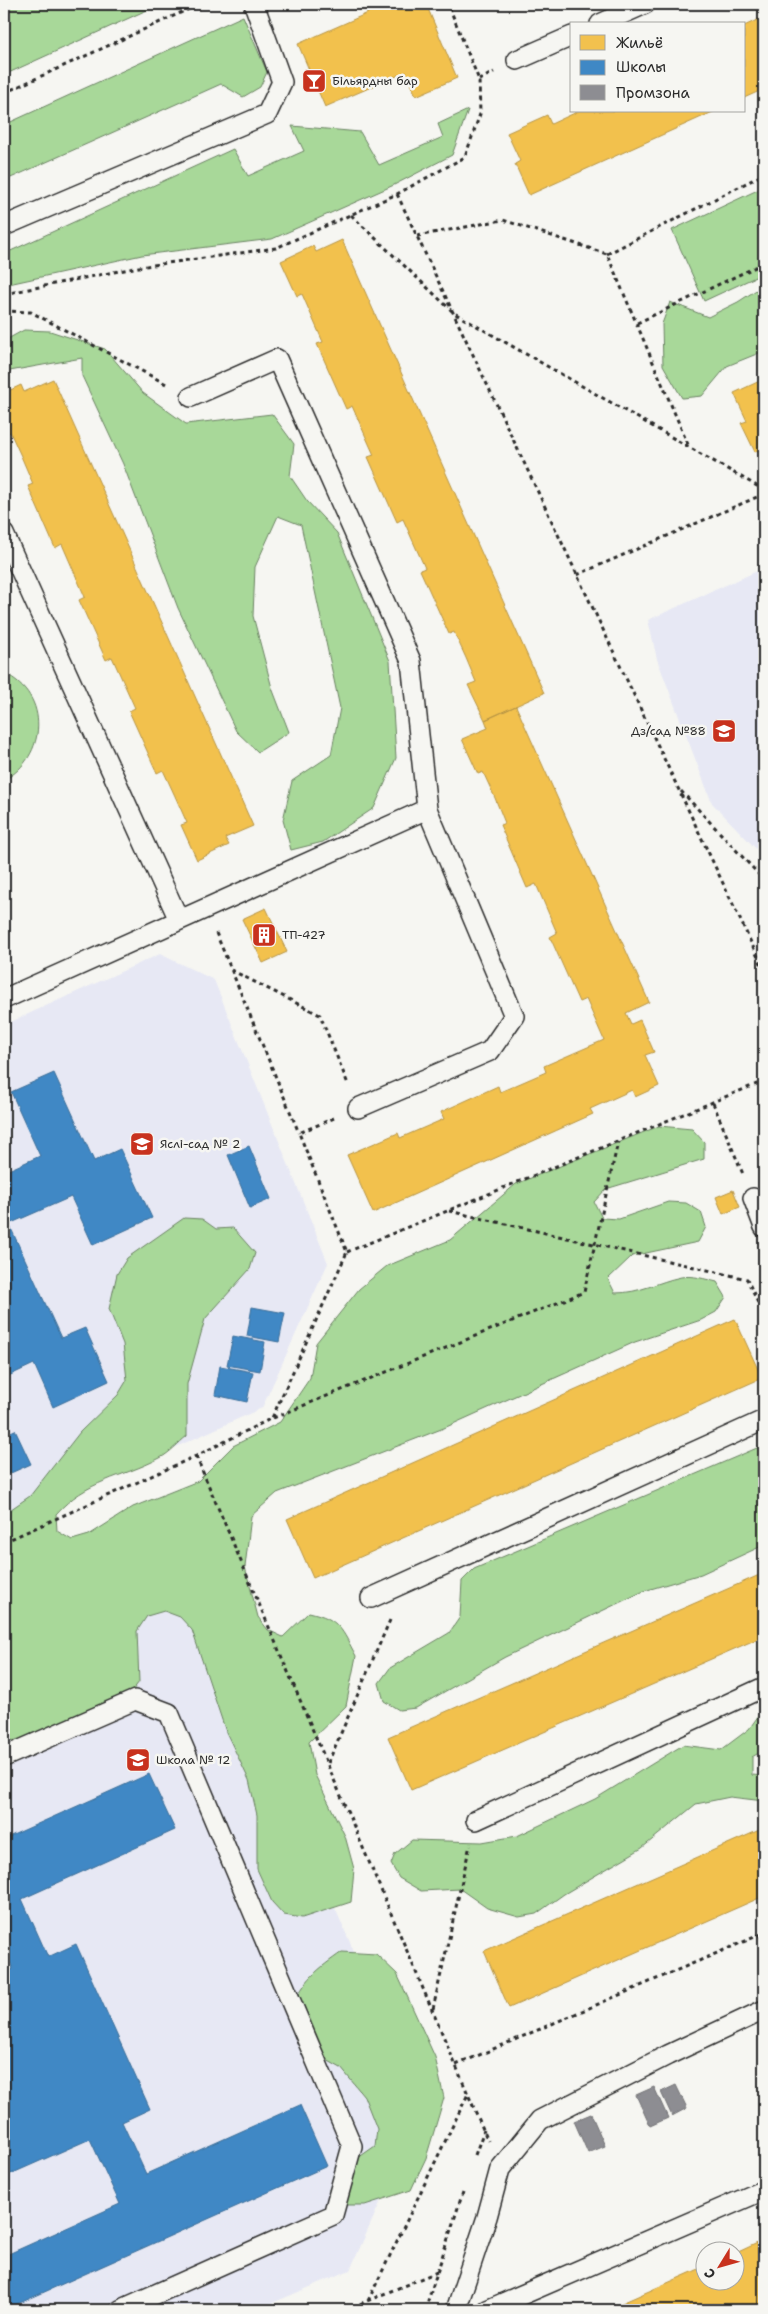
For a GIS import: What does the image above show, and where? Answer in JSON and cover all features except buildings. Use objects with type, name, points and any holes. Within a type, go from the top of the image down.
[{"type":"lane","points":[[4,226],[266,114],[282,82],[254,4]]},
{"type":"lane","points":[[604,22],[645,4]]},
{"type":"lane","points":[[517,60],[570,37]]},
{"type":"lane","points":[[191,397],[277,360],[411,661],[427,809],[514,1016],[490,1051],[358,1108]]},
{"type":"lane","points":[[4,534],[179,920]]},
{"type":"lane","points":[[4,999],[427,809]]},
{"type":"lane","points":[[753,1198],[764,1227]]},
{"type":"lane","points":[[371,1598],[764,1420]]},
{"type":"lane","points":[[476,1820],[764,1687]]},
{"type":"lane","points":[[4,1757],[135,1700],[169,1713],[352,2146],[333,2215],[120,2310]]},
{"type":"lane","points":[[456,2310],[487,2217],[500,2169],[540,2120],[668,2055],[764,2010]]},
{"type":"lane","points":[[487,2310],[764,2190]]},
{"type":"path","points":[[4,92],[200,4]]},
{"type":"path","points":[[4,294],[139,267],[276,248],[397,194],[465,157],[480,114],[479,80],[448,4]]},
{"type":"path","points":[[417,236],[503,220],[607,254],[764,174]]},
{"type":"path","points":[[397,194],[764,970]]},
{"type":"path","points":[[351,215],[454,312],[764,490]]},
{"type":"path","points":[[607,254],[689,447]]},
{"type":"path","points":[[637,323],[764,263]]},
{"type":"path","points":[[4,311],[32,312],[191,397]]},
{"type":"path","points":[[577,575],[764,494]]},
{"type":"path","points":[[678,789],[764,880]]},
{"type":"path","points":[[206,908],[347,1252]]},
{"type":"path","points":[[231,970],[320,1015],[358,1108],[299,1133]]},
{"type":"path","points":[[272,1418],[347,1252],[764,1081]]},
{"type":"path","points":[[713,1103],[753,1198]]},
{"type":"path","points":[[4,1542],[196,1456],[272,1418],[584,1292],[618,1142]]},
{"type":"path","points":[[448,1211],[747,1280],[764,1316]]},
{"type":"path","points":[[196,1456],[500,2169]]},
{"type":"path","points":[[328,1764],[406,1582]]},
{"type":"path","points":[[433,2010],[476,1820]]},
{"type":"path","points":[[456,2065],[764,1933]]},
{"type":"path","points":[[368,2300],[468,2093]]},
{"type":"path","points":[[474,2158],[484,2130]]},
{"type":"path","points":[[425,2310],[465,2186]]},
{"type":"path","points":[[345,2310],[438,2272]]},
{"type":"shaded area","name":"Дз/сад №88","points":[[764,568],[764,857],[712,803],[657,659],[648,620]]},
{"type":"shaded area","name":"Яслі-сад № 2","points":[[160,954],[214,980],[328,1263],[262,1408],[4,1525],[4,1025]]},
{"type":"shaded area","name":"Школа № 12","points":[[164,1513],[422,2109],[350,2270],[256,2310],[4,2310],[4,1586]]},
{"type":"green space","points":[[18,4],[160,4],[4,75],[4,10]]},
{"type":"green space","points":[[243,16],[267,72],[260,87],[243,97],[221,84],[4,181],[4,125]]},
{"type":"green space","points":[[468,110],[452,155],[394,185],[272,239],[142,255],[4,285],[4,254],[233,149],[248,176],[304,151],[292,126],[360,132],[379,165],[443,137],[438,124]]},
{"type":"green space","points":[[764,187],[764,273],[704,301],[672,230]]},
{"type":"green space","points":[[764,285],[764,351],[727,366],[702,396],[682,398],[663,365],[662,324],[670,302],[708,317],[738,302]]},
{"type":"green space","points":[[24,330],[50,331],[105,349],[143,393],[186,424],[272,414],[294,444],[290,476],[307,501],[337,533],[390,661],[396,758],[374,808],[323,842],[291,850],[283,820],[292,781],[331,755],[340,708],[301,525],[278,516],[255,567],[253,616],[272,688],[289,732],[258,752],[236,731],[178,608],[123,464],[82,376],[82,358],[4,372],[4,341]]},
{"type":"green space","points":[[4,673],[19,683],[30,696],[36,710],[38,726],[35,742],[29,757],[18,770],[4,780]]},
{"type":"green space","points":[[659,1126],[692,1129],[704,1142],[704,1159],[606,1189],[594,1202],[602,1218],[619,1219],[668,1202],[686,1203],[701,1212],[706,1227],[698,1242],[632,1256],[608,1279],[615,1293],[641,1289],[681,1277],[694,1277],[717,1282],[726,1297],[716,1312],[701,1320],[635,1342],[444,1428],[277,1493],[251,1516],[245,1567],[258,1617],[268,1630],[283,1637],[309,1612],[327,1618],[334,1622],[343,1632],[356,1656],[346,1706],[309,1742],[315,1775],[345,1836],[354,1869],[351,1902],[302,1918],[284,1915],[272,1902],[257,1869],[257,1815],[249,1780],[226,1732],[192,1630],[180,1617],[164,1611],[147,1616],[137,1631],[139,1682],[129,1695],[37,1739],[4,1741],[4,1514],[30,1496],[80,1432],[118,1395],[127,1380],[123,1344],[109,1309],[117,1274],[127,1258],[184,1218],[202,1219],[216,1229],[233,1228],[255,1253],[250,1269],[205,1319],[187,1384],[187,1436],[171,1451],[160,1458],[92,1487],[68,1503],[56,1514],[57,1531],[72,1540],[89,1535],[133,1507],[198,1481],[233,1446],[280,1422],[310,1378],[316,1343],[359,1289],[387,1266],[450,1240],[516,1184]]},
{"type":"green space","points":[[764,1445],[764,1545],[701,1574],[644,1591],[505,1657],[416,1708],[399,1710],[384,1701],[379,1683],[390,1668],[449,1633],[460,1617],[462,1581],[474,1569]]},
{"type":"green space","points":[[764,1708],[764,1750],[752,1757],[752,1775],[764,1776],[764,1801],[730,1797],[696,1804],[642,1848],[564,1894],[536,1914],[519,1917],[487,1908],[460,1889],[421,1891],[399,1878],[391,1864],[395,1854],[412,1840],[482,1842],[517,1836],[595,1799],[683,1745],[721,1750],[749,1729]]},
{"type":"green space","points":[[342,1952],[376,1954],[397,1974],[435,2057],[444,2098],[426,2158],[411,2190],[365,2205],[333,2205],[329,2189],[348,2165],[375,2146],[377,2129],[364,2096],[341,2068],[307,2049],[292,2008],[302,1989],[312,1976]]},
{"type":"place","name":"Більярдны бар","points":[[314,81]]},
{"type":"place","name":"Дз/сад №88","points":[[724,731]]},
{"type":"place","name":"ТП-427","points":[[264,935]]},
{"type":"place","name":"Яслі-сад № 2","points":[[142,1144]]},
{"type":"place","name":"Школа № 12","points":[[138,1760]]}]
